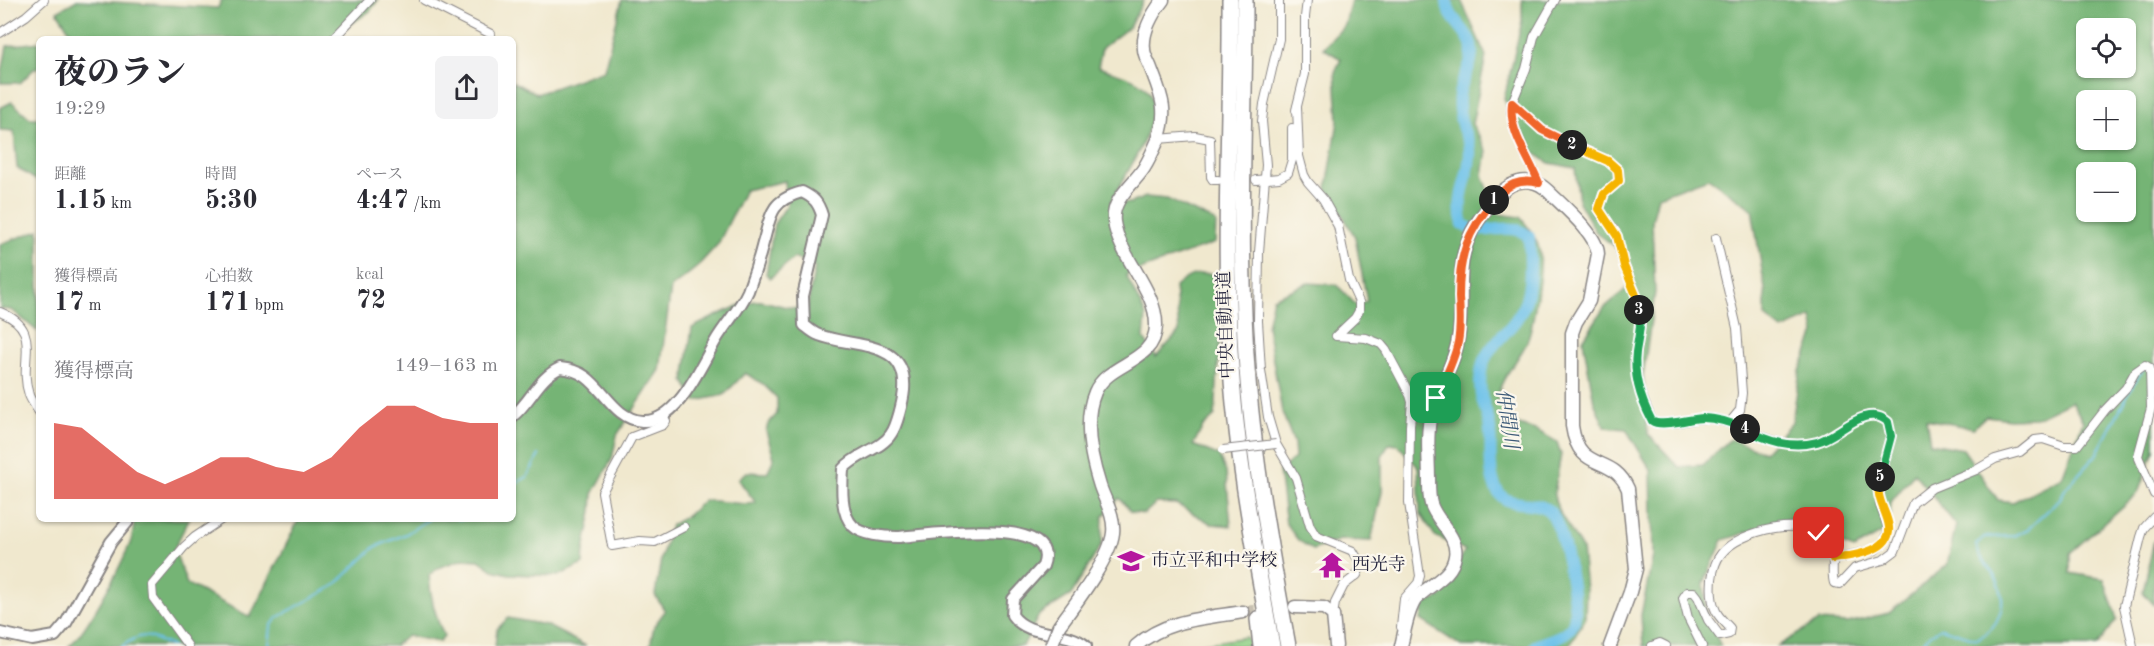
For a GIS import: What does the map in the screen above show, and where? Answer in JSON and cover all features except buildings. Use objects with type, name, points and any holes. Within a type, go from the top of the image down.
[{"type":"highway","name":"中央自動車道","points":[[1230,0],[1227,278],[1233,385],[1240,456],[1272,646]]},
{"type":"highway","name":"中央自動車道","points":[[1245,0],[1243,276],[1245,348],[1257,465],[1288,646]]},
{"type":"highway","points":[[1240,456],[1261,646]]},
{"type":"main road","points":[[1051,646],[1059,626],[1103,560],[1114,532],[1113,520],[1100,486],[1091,446],[1089,427],[1095,393],[1101,382],[1111,373],[1147,350],[1156,332],[1155,312],[1117,234],[1113,214],[1121,196],[1144,167],[1158,139],[1164,120],[1163,100],[1144,51],[1144,39],[1149,23],[1163,0]]},
{"type":"main road","points":[[1402,642],[1416,600],[1447,573],[1456,553],[1454,542],[1430,502],[1429,423],[1458,342],[1460,273],[1466,243],[1478,220],[1500,193],[1510,185],[1521,181],[1539,183],[1544,187],[1592,237],[1598,248],[1590,301],[1576,322],[1572,333],[1572,426],[1574,441],[1581,452],[1595,462],[1614,470],[1628,489],[1636,569],[1610,646]]},
{"type":"main road","points":[[516,414],[523,408],[543,378],[561,368],[573,370],[587,377],[621,413],[633,420],[644,421],[663,416],[678,403],[716,339],[738,310],[748,292],[770,216],[775,208],[790,195],[802,192],[813,197],[822,215],[803,296],[804,325],[816,335],[879,349],[894,357],[905,378],[904,396],[892,433],[884,442],[860,454],[843,469],[845,513],[858,530],[896,537],[1004,531],[1029,536],[1041,545],[1046,560],[1014,599],[1012,615],[1026,628],[1067,635],[1078,639],[1086,646]]},
{"type":"main road","points":[[0,633],[32,640],[55,636],[71,615],[111,542],[128,522]]},
{"type":"main road","points":[[1295,607],[1324,609],[1333,615],[1336,646]]},
{"type":"main road","points":[[1136,646],[1162,630],[1187,620],[1243,612]]},
{"type":"street","points":[[0,33],[26,16],[44,0]]},
{"type":"street","points":[[336,36],[370,0]]},
{"type":"street","points":[[424,0],[491,34]]},
{"type":"street","points":[[1280,0],[1279,39],[1262,121],[1265,180],[1259,252],[1257,321],[1261,370],[1268,417],[1276,444],[1296,478],[1310,526],[1316,536],[1353,551],[1359,561],[1360,568],[1357,575],[1344,585],[1335,603],[1333,615]]},
{"type":"street","points":[[1256,180],[1284,176],[1290,170],[1292,126],[1305,74],[1307,0]]},
{"type":"street","points":[[1539,183],[1515,130],[1511,112],[1534,37],[1556,0]]},
{"type":"street","points":[[1512,103],[1542,130],[1608,161],[1618,170],[1619,181],[1604,194],[1599,209],[1614,229],[1624,266],[1638,300],[1641,322],[1635,363],[1638,387],[1652,421],[1661,424],[1704,418],[1730,422],[1775,443],[1821,441],[1870,415],[1883,418],[1888,422],[1891,436],[1879,482],[1880,505],[1889,530],[1885,541],[1875,550],[1833,559]]},
{"type":"street","points":[[1297,108],[1299,156],[1304,175],[1323,200],[1338,226],[1349,280],[1359,302],[1359,311],[1355,318],[1336,336],[1337,338],[1366,338],[1381,344],[1407,388],[1412,402],[1409,502],[1420,576],[1419,583],[1407,595],[1403,603],[1402,642]]},
{"type":"street","points":[[1158,139],[1195,136],[1210,139],[1211,177],[1213,180],[1218,180]]},
{"type":"street","points":[[1716,238],[1737,328],[1742,393],[1740,410],[1730,422]]},
{"type":"street","points":[[0,312],[15,319],[26,331],[26,372],[29,396],[36,407]]},
{"type":"street","points":[[1702,646],[1683,598],[1687,592],[1696,594],[1714,630],[1720,636],[1729,634],[1730,628],[1714,608],[1712,582],[1720,554],[1740,539],[1770,529],[1800,527],[1819,533],[1830,543],[1833,559],[1832,579],[1834,583],[1840,584],[1855,568],[1883,560],[1895,551],[1913,503],[1932,488],[1976,470],[1995,459],[2020,452],[2035,440],[2043,439],[2064,446],[2078,446],[2105,410],[2126,388],[2135,372],[2145,365],[2150,368],[2151,408],[2138,456],[2154,494]]},
{"type":"street","points":[[663,416],[666,421],[663,425],[632,437],[602,492],[612,546],[640,541],[655,542],[684,527]]},
{"type":"street","points":[[1223,450],[1276,444]]},
{"type":"street","points":[[2133,646],[2124,606],[2144,528],[2154,518]]},
{"type":"street","points":[[188,646],[153,598],[152,585],[184,547],[218,522]]},
{"type":"street","points":[[1652,646],[1660,643],[1666,646]]},
{"type":"green space","points":[[77,0],[218,8],[221,0],[378,0],[370,11],[333,36],[60,36],[71,33],[57,11]]},
{"type":"green space","points":[[622,0],[1144,0],[1129,27],[1102,48],[1098,67],[1138,82],[1148,91],[1152,102],[1152,115],[1148,130],[1111,202],[1130,203],[1146,197],[1167,199],[1216,222],[1215,243],[1126,275],[1146,316],[1144,339],[1156,357],[1179,332],[1175,287],[1194,275],[1216,274],[1222,305],[1215,416],[1203,427],[1193,445],[1218,455],[1226,472],[1231,526],[1212,524],[1176,504],[1156,503],[1144,514],[1131,512],[1119,498],[1103,517],[1102,544],[1071,595],[1039,615],[1023,646],[650,646],[654,626],[665,611],[655,595],[661,559],[671,525],[687,516],[704,500],[756,503],[738,479],[746,472],[767,473],[774,458],[766,431],[768,424],[777,414],[777,398],[763,384],[745,373],[724,395],[696,401],[684,381],[692,328],[726,311],[754,301],[807,308],[815,267],[794,258],[770,278],[766,274],[774,224],[787,205],[785,181],[745,190],[718,244],[696,268],[671,288],[660,370],[617,435],[612,459],[593,494],[583,564],[558,576],[509,574],[493,570],[479,560],[463,559],[440,567],[429,575],[430,591],[444,636],[439,642],[408,636],[396,646],[69,646],[85,627],[110,584],[130,543],[134,522],[188,522],[174,549],[187,584],[250,617],[298,522],[516,522],[516,84],[537,94],[604,70]]},
{"type":"green space","points":[[1351,0],[1461,0],[1486,56],[1472,124],[1487,151],[1483,175],[1497,214],[1520,217],[1535,239],[1540,254],[1540,273],[1531,328],[1525,346],[1504,379],[1497,400],[1516,424],[1538,431],[1557,442],[1561,454],[1554,494],[1558,510],[1582,549],[1586,590],[1585,619],[1569,646],[1461,646],[1421,620],[1423,605],[1441,597],[1465,550],[1435,536],[1420,513],[1418,467],[1398,445],[1389,444],[1382,456],[1382,492],[1371,541],[1340,540],[1313,550],[1298,540],[1286,524],[1279,471],[1295,458],[1294,443],[1282,412],[1267,326],[1273,298],[1308,283],[1337,285],[1356,305],[1367,301],[1355,237],[1327,188],[1338,121],[1335,72],[1341,59],[1323,48],[1345,25]]},
{"type":"green space","points":[[1522,0],[2154,0],[2154,450],[2138,493],[2070,553],[2070,573],[2104,579],[2117,619],[2097,646],[1778,646],[1819,621],[1848,623],[1889,613],[1947,565],[1956,525],[1914,473],[1891,502],[1889,529],[1854,549],[1816,534],[1789,519],[1723,540],[1704,583],[1706,616],[1721,646],[1643,646],[1641,615],[1653,556],[1651,470],[1626,429],[1605,427],[1594,402],[1583,340],[1604,308],[1633,283],[1624,254],[1596,232],[1579,202],[1575,168],[1549,163],[1527,148],[1504,99],[1522,21]],"holes":[[[1708,178],[1752,209],[1765,289],[1765,317],[1782,330],[1812,317],[1815,333],[1800,371],[1792,422],[1764,452],[1730,439],[1703,465],[1679,467],[1648,434],[1643,375],[1655,292],[1652,221],[1658,196]],[[2071,401],[2083,421],[2062,477],[2013,502],[1998,500],[1963,449],[1930,443],[1926,419],[1973,428],[1986,416],[2010,419],[2036,418]]]},
{"type":"green space","points":[[36,42],[36,68],[20,83],[0,83],[7,46]]},
{"type":"green space","points":[[12,102],[30,118],[36,118],[36,180],[17,168],[14,131],[0,130],[0,108]]},
{"type":"green space","points":[[36,231],[36,330],[12,310],[0,309],[0,244]]},
{"type":"green space","points":[[2154,540],[2154,605],[2143,592]]},
{"type":"green space","points":[[508,618],[546,625],[586,646],[495,646],[497,629]]},
{"type":"green space","points":[[1246,637],[1252,646],[1190,646],[1196,645]]},
{"type":"waterway","name":"仲間川","points":[[1447,0],[1453,18],[1469,38],[1472,51],[1459,100],[1461,122],[1470,151],[1460,205],[1463,224],[1479,230],[1514,229],[1529,237],[1530,277],[1526,300],[1520,313],[1489,352],[1483,363],[1480,377],[1481,394],[1490,429],[1492,477],[1498,492],[1508,500],[1548,510],[1563,541],[1570,572],[1575,619],[1563,634],[1535,646]]},
{"type":"waterway","points":[[1919,646],[1941,628],[1977,639],[1991,629],[2000,615],[2001,591],[1976,545],[1984,537],[2013,536],[2028,529],[2059,500],[2066,488],[2096,455],[2143,370]]},
{"type":"waterway","points":[[516,482],[527,477],[539,455]]},
{"type":"waterway","points":[[269,646],[271,626],[278,617],[334,586],[375,547],[406,534],[424,522]]},
{"type":"waterway","points":[[122,646],[141,636],[151,637],[172,646]]},
{"type":"tunnel","points":[[1243,612],[1295,607]]},
{"type":"place","name":"市立平和中学校","points":[[1131,561]]},
{"type":"place","name":"西光寺","points":[[1332,565]]},
{"type":"route","points":[[1436,398],[1458,342],[1460,273],[1462,257],[1471,231],[1500,193],[1510,185],[1521,181],[1539,183],[1512,122],[1512,103],[1542,130],[1608,161],[1618,170],[1619,181],[1601,198],[1599,209],[1614,229],[1624,266],[1638,300],[1641,322],[1635,363],[1638,387],[1645,408],[1655,424],[1704,418],[1730,422],[1775,443],[1806,443],[1821,441],[1870,415],[1883,418],[1888,422],[1891,436],[1879,482],[1880,505],[1889,526],[1885,541],[1875,550],[1833,559],[1830,543],[1819,533]]}]
